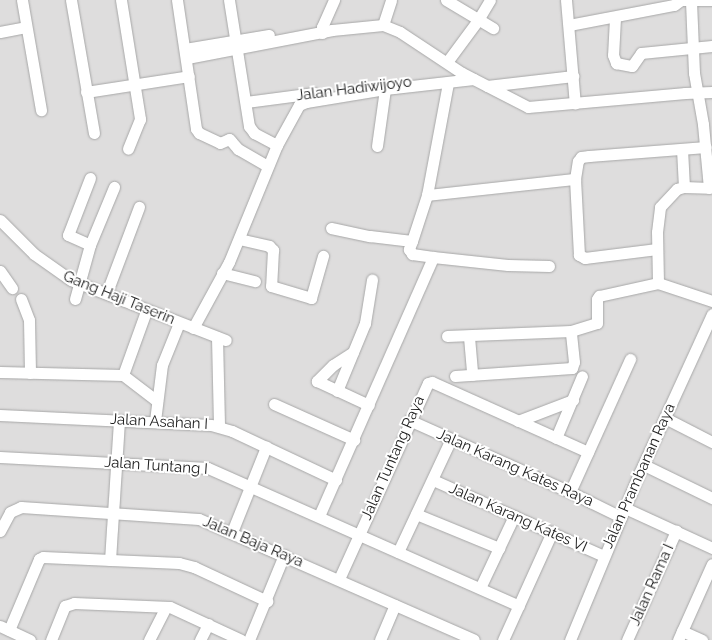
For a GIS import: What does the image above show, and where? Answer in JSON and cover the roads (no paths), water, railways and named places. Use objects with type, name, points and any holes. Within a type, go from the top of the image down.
[{"type":"street","points":[[22,0],[40,110]]},
{"type":"street","points":[[71,0],[94,133]]},
{"type":"street","points":[[122,0],[140,119],[128,149]]},
{"type":"street","points":[[177,0],[198,133],[220,143],[232,141],[238,150],[268,166]]},
{"type":"street","points":[[229,0],[252,131],[277,145]]},
{"type":"street","points":[[325,30],[334,0]]},
{"type":"street","points":[[383,25],[391,0]]},
{"type":"street","points":[[446,0],[493,28]]},
{"type":"street","points":[[447,62],[478,20],[490,0]]},
{"type":"street","points":[[566,0],[570,25],[575,104]]},
{"type":"street","points":[[570,25],[615,18],[684,1],[712,0]]},
{"type":"street","points":[[658,283],[657,249],[660,207],[677,189],[710,186],[706,146],[694,72],[693,47],[684,1]]},
{"type":"street","points":[[615,18],[613,55],[616,63],[632,66],[641,53],[712,46]]},
{"type":"street","points":[[186,54],[325,30],[383,25],[400,32],[472,79],[528,107],[698,91],[712,92]]},
{"type":"street","points":[[0,32],[26,27]]},
{"type":"street","name":"Jalan Hadiwijoyo","points":[[246,102],[444,78],[462,73]]},
{"type":"street","points":[[86,92],[189,76]]},
{"type":"street","points":[[486,86],[573,76]]},
{"type":"street","points":[[193,328],[239,239],[277,145],[301,104],[385,89],[472,79]]},
{"type":"street","points":[[448,83],[426,195],[409,249],[412,254],[433,257],[508,265],[549,266]]},
{"type":"street","points":[[377,146],[385,89]]},
{"type":"street","points":[[657,249],[584,258],[579,255],[575,179],[580,157],[706,146]]},
{"type":"street","points":[[682,149],[684,187]]},
{"type":"street","points":[[90,178],[68,235],[90,245]]},
{"type":"street","points":[[426,195],[575,179]]},
{"type":"street","points":[[75,299],[90,245],[114,187]]},
{"type":"street","points":[[107,292],[139,207]]},
{"type":"street","name":"Gang Haji Taserin","points":[[0,220],[42,261],[80,284],[107,292],[146,311],[222,338],[219,426]]},
{"type":"street","points":[[332,228],[370,236],[412,241]]},
{"type":"street","points":[[239,239],[268,246],[272,250],[274,268],[271,286],[311,298],[323,256]]},
{"type":"street","points":[[319,516],[433,257]]},
{"type":"street","points":[[0,271],[12,288]]},
{"type":"street","points":[[222,274],[255,280]]},
{"type":"street","points":[[337,391],[365,323],[372,280]]},
{"type":"street","points":[[447,336],[571,331],[597,323],[596,299],[599,296],[658,283],[712,301]]},
{"type":"street","points":[[21,299],[29,320],[30,373]]},
{"type":"street","points":[[123,375],[146,311]]},
{"type":"street","name":"Jalan Prambanan Raya","points":[[570,640],[604,556],[712,314]]},
{"type":"street","points":[[155,421],[165,356],[179,323]]},
{"type":"street","points":[[455,376],[572,368],[574,362],[571,331]]},
{"type":"street","points":[[469,336],[472,375]]},
{"type":"street","points":[[353,352],[333,365],[317,381],[369,405]]},
{"type":"street","points":[[570,492],[630,360]]},
{"type":"street","points":[[0,372],[123,375],[157,401]]},
{"type":"street","points":[[556,438],[582,376]]},
{"type":"street","name":"Jalan Tuntang Raya","points":[[339,580],[424,388],[430,382],[518,420]]},
{"type":"street","points":[[518,420],[573,400]]},
{"type":"street","points":[[274,404],[354,440]]},
{"type":"street","name":"Jalan Asahan I","points":[[0,415],[155,421],[219,426],[336,480]]},
{"type":"street","points":[[665,418],[712,442]]},
{"type":"street","points":[[110,560],[119,420]]},
{"type":"street","name":"Jalan Karang Kates Raya","points":[[410,420],[570,492],[676,531],[712,548]]},
{"type":"street","points":[[518,420],[588,452]]},
{"type":"street","points":[[398,552],[451,439]]},
{"type":"street","points":[[232,532],[266,447]]},
{"type":"street","name":"Jalan Tuntang I","points":[[0,457],[203,467],[360,534],[519,606]]},
{"type":"street","points":[[644,465],[712,498]]},
{"type":"street","name":"Jalan Karang Kates VI","points":[[432,480],[604,556]]},
{"type":"street","name":"Jalan Baja Raya","points":[[0,531],[10,512],[18,508],[191,517],[232,532],[474,640]]},
{"type":"street","points":[[416,514],[499,548]]},
{"type":"street","points":[[480,588],[514,516]]},
{"type":"street","name":"Jalan Rama I","points":[[627,640],[676,531]]},
{"type":"street","points":[[503,640],[552,532]]},
{"type":"street","points":[[249,640],[267,601],[284,555]]},
{"type":"street","points":[[30,640],[5,628],[40,558],[187,564],[267,601]]},
{"type":"street","points":[[702,640],[680,636],[712,564]]},
{"type":"street","points":[[51,640],[65,606],[70,603],[174,608],[241,640]]},
{"type":"street","points":[[380,640],[395,605]]},
{"type":"street","points":[[149,640],[165,608]]},
{"type":"street","points":[[200,640],[208,624]]}]
